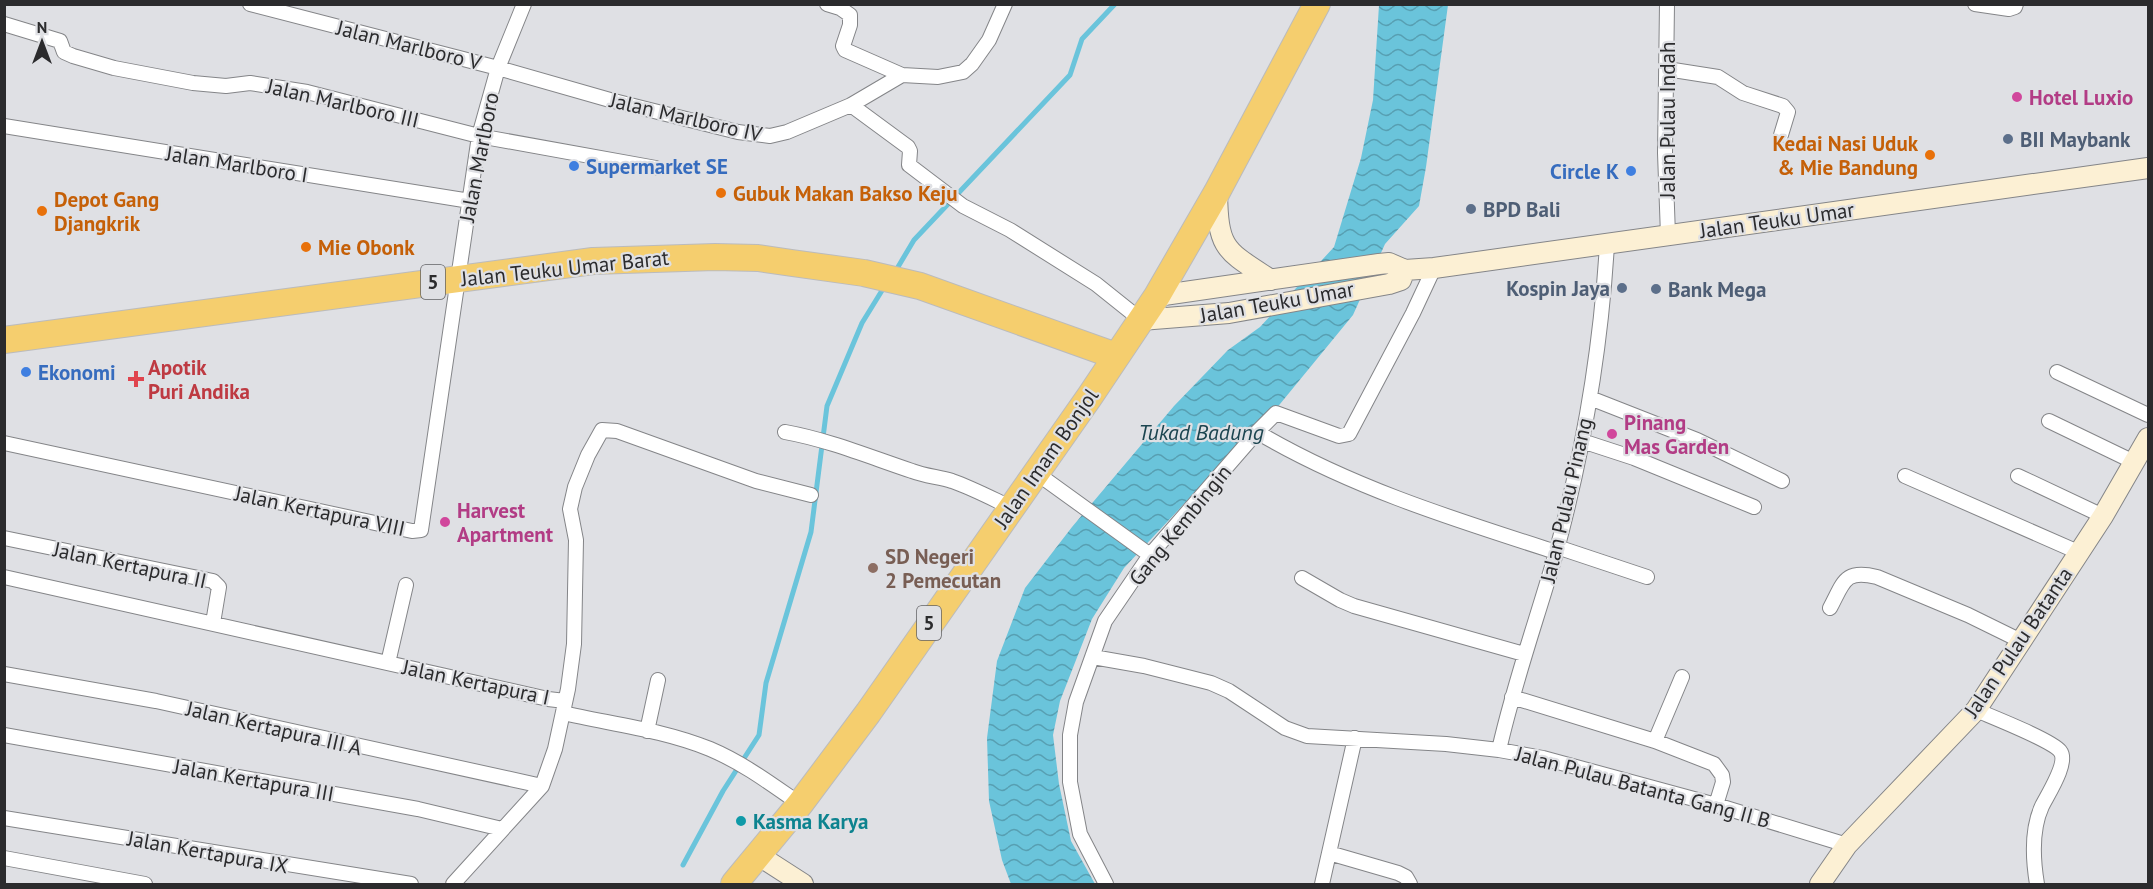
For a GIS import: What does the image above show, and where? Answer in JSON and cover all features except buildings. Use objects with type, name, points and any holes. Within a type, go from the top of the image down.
[{"type":"highway","name":"Jalan Imam Bonjol","points":[[734,885],[800,804],[867,713],[1090,396],[1157,296],[1217,192],[1317,4]]},
{"type":"highway","name":"Jalan Teuku Umar Barat","points":[[4,340],[593,261],[682,257],[758,258],[864,273],[920,286],[1116,356]]},
{"type":"main road","name":"Jalan Teuku Umar","points":[[1157,296],[1379,264],[1389,263],[1405,270],[1434,268],[2148,168]]},
{"type":"main road","points":[[1217,192],[1219,226],[1226,248],[1274,280]]},
{"type":"main road","name":"Jalan Teuku Umar","points":[[1141,320],[1218,314],[1389,284],[1401,280],[1405,270]]},
{"type":"main road","name":"Jalan Pulau Batanta","points":[[1820,885],[1847,845],[1976,710],[2103,516],[2148,438]]},
{"type":"main road","points":[[758,855],[802,885]]},
{"type":"street","name":"Jalan Marlboro","points":[[459,278],[479,136],[498,68],[524,4]]},
{"type":"street","points":[[827,4],[840,8],[850,15],[850,25],[843,46],[845,50],[902,75],[938,77],[963,72],[972,64],[989,40],[1005,4]]},
{"type":"street","name":"Jalan Pulau Indah","points":[[1667,4],[1665,153],[1668,235]]},
{"type":"street","points":[[1975,4],[2008,9],[2015,7],[2016,4]]},
{"type":"street","name":"Jalan Marlboro V","points":[[255,5],[498,68]]},
{"type":"street","name":"Jalan Marlboro III","points":[[4,24],[58,40],[64,52],[114,68],[193,83],[226,86],[250,83],[307,92],[479,136],[656,168]]},
{"type":"street","name":"Jalan Marlboro IV","points":[[498,68],[610,100],[755,135],[770,136],[787,132],[851,105],[902,75]]},
{"type":"street","points":[[1667,69],[1718,77],[1743,93],[1783,106],[1788,112],[1781,135]]},
{"type":"street","points":[[851,105],[908,147],[909,165],[956,201],[1010,230],[1079,273],[1141,320]]},
{"type":"street","name":"Jalan Marlboro I","points":[[4,126],[470,201]]},
{"type":"street","name":"Jalan Pulau Pinang","points":[[1499,750],[1524,654],[1557,549],[1582,441],[1602,320],[1607,244]]},
{"type":"street","name":"Gang Kembingin","points":[[1106,885],[1080,834],[1070,782],[1070,735],[1076,702],[1105,621],[1149,554],[1276,413],[1339,436],[1349,434],[1413,314],[1434,268]]},
{"type":"street","name":"Jalan Kertapura VIII","points":[[4,443],[418,531],[423,527],[459,278]]},
{"type":"street","points":[[2057,372],[2148,415]]},
{"type":"street","points":[[1590,398],[1697,440],[1782,481]]},
{"type":"street","points":[[2049,421],[2134,462]]},
{"type":"street","name":"Jalan Kertapura I","points":[[4,577],[548,699],[564,707],[574,627],[576,540],[570,510],[584,464],[602,430],[617,431],[756,481],[811,495]]},
{"type":"street","points":[[785,432],[865,453],[912,471],[965,486],[1010,507]]},
{"type":"street","points":[[1257,432],[1297,454],[1386,495],[1647,577]]},
{"type":"street","points":[[1582,441],[1634,458],[1754,507]]},
{"type":"street","points":[[1035,472],[1149,554]]},
{"type":"street","points":[[1905,476],[2078,552]]},
{"type":"street","points":[[2018,476],[2103,516]]},
{"type":"street","name":"Jalan Kertapura II","points":[[4,538],[213,581],[219,588],[213,623]]},
{"type":"street","points":[[1830,608],[1842,585],[1850,576],[1858,573],[1867,574],[1968,615],[2021,641]]},
{"type":"street","points":[[1302,578],[1354,606],[1524,654]]},
{"type":"street","points":[[388,663],[406,585]]},
{"type":"street","name":"Jalan Pulau Batanta Gang II B","points":[[1093,657],[1155,668],[1212,683],[1298,733],[1319,738],[1403,741],[1499,750],[1543,758],[1716,804],[1847,845]]},
{"type":"street","name":"Jalan Kertapura III A","points":[[4,675],[156,702],[542,786]]},
{"type":"street","points":[[1655,741],[1682,677]]},
{"type":"street","points":[[647,731],[658,680]]},
{"type":"street","points":[[1512,698],[1655,741],[1707,761],[1718,768],[1722,775],[1723,782],[1716,804]]},
{"type":"street","points":[[453,885],[542,786],[555,749],[564,707],[688,741],[750,769],[800,804]]},
{"type":"street","points":[[1976,710],[2060,750],[2063,763],[2040,810],[2035,836],[2034,864],[2037,885]]},
{"type":"street","name":"Jalan Kertapura III","points":[[4,735],[418,809],[502,829]]},
{"type":"street","points":[[1322,885],[1355,738]]},
{"type":"street","name":"Jalan Kertapura IX","points":[[4,818],[411,885]]},
{"type":"street","points":[[1329,853],[1398,873],[1406,877],[1410,885]]},
{"type":"street","points":[[4,858],[145,885]]},
{"type":"water","name":"Tukad Badung","points":[[1379,5],[1448,5],[1419,206],[1385,244],[1353,315],[1271,415],[1124,568],[1092,619],[1060,701],[1053,735],[1059,784],[1071,841],[1095,884],[1011,884],[1002,860],[989,801],[987,738],[997,661],[1025,588],[1072,527],[1174,406],[1228,350],[1260,327],[1334,247],[1361,158],[1373,100]]},
{"type":"waterway","points":[[895,272],[914,240],[1070,75],[1082,39],[1115,4]]},
{"type":"waterway","points":[[683,865],[723,791],[759,735],[766,683],[811,532],[827,406],[862,323],[886,284]]},
{"type":"place","name":"Hotel Luxio","points":[[2017,97]]},
{"type":"place","name":"BII Maybank","points":[[2008,139]]},
{"type":"place","name":"Kedai Nasi Uduk & Mie Bandung","points":[[1930,155]]},
{"type":"place","name":"Supermarket SE","points":[[574,166]]},
{"type":"place","name":"Circle K","points":[[1631,171]]},
{"type":"place","name":"Gubuk Makan Bakso Keju","points":[[721,193]]},
{"type":"place","name":"BPD Bali","points":[[1471,209]]},
{"type":"place","name":"Depot Gang Djangkrik","points":[[42,211]]},
{"type":"place","name":"Mie Obonk","points":[[306,247]]},
{"type":"place","name":"Kospin Jaya","points":[[1622,288]]},
{"type":"place","name":"Bank Mega","points":[[1656,289]]},
{"type":"place","name":"Ekonomi","points":[[26,372]]},
{"type":"place","name":"Apotik Puri Andika","points":[[136,379]]},
{"type":"place","name":"Pinang Mas Garden","points":[[1612,434]]},
{"type":"place","name":"Harvest Apartment","points":[[445,522]]},
{"type":"place","name":"SD Negeri 2 Pemecutan","points":[[873,568]]},
{"type":"place","name":"Kasma Karya","points":[[741,821]]}]
